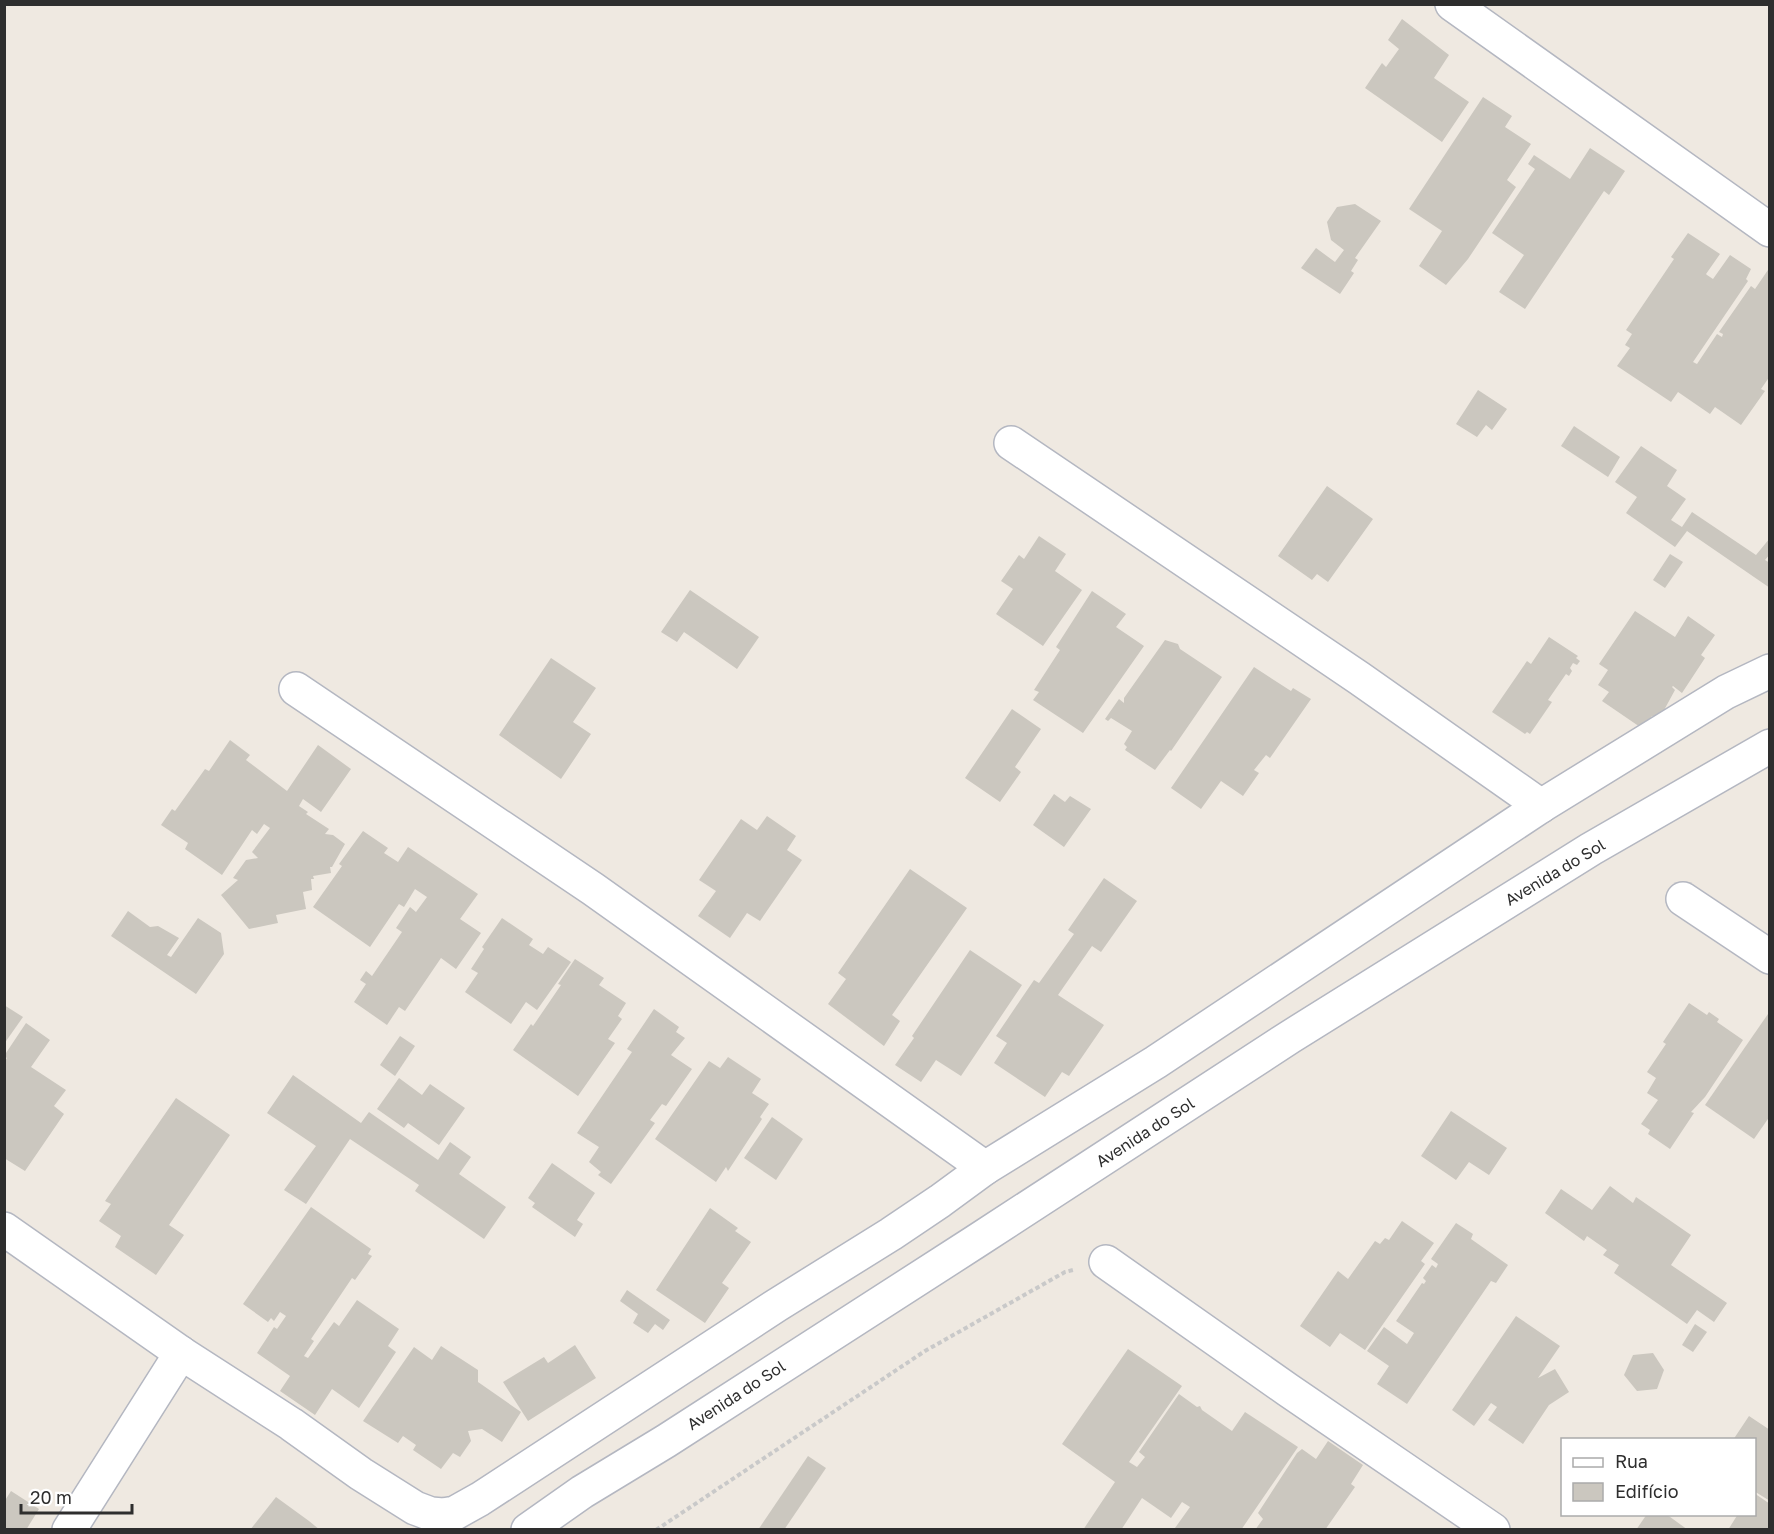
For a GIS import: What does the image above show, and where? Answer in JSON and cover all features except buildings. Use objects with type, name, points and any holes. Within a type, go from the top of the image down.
[{"type":"street","points":[[1452,4],[1770,230]]},
{"type":"street","points":[[1011,443],[1359,678],[1541,806]]},
{"type":"street","points":[[4,1229],[181,1353],[291,1424],[361,1474],[415,1508],[437,1515],[455,1513],[891,1234],[986,1168],[1156,1062],[1541,806],[1726,692],[1770,671]]},
{"type":"street","points":[[297,689],[593,889],[986,1168]]},
{"type":"street","name":"Avenida do Sol","points":[[528,1530],[582,1492],[975,1242],[1300,1030],[1591,849],[1770,746]]},
{"type":"street","points":[[1683,899],[1770,957]]},
{"type":"street","points":[[1106,1262],[1480,1526]]},
{"type":"street","points":[[69,1530],[181,1353]]},
{"type":"path","points":[[656,1530],[925,1352],[1065,1272],[1106,1262]]}]
